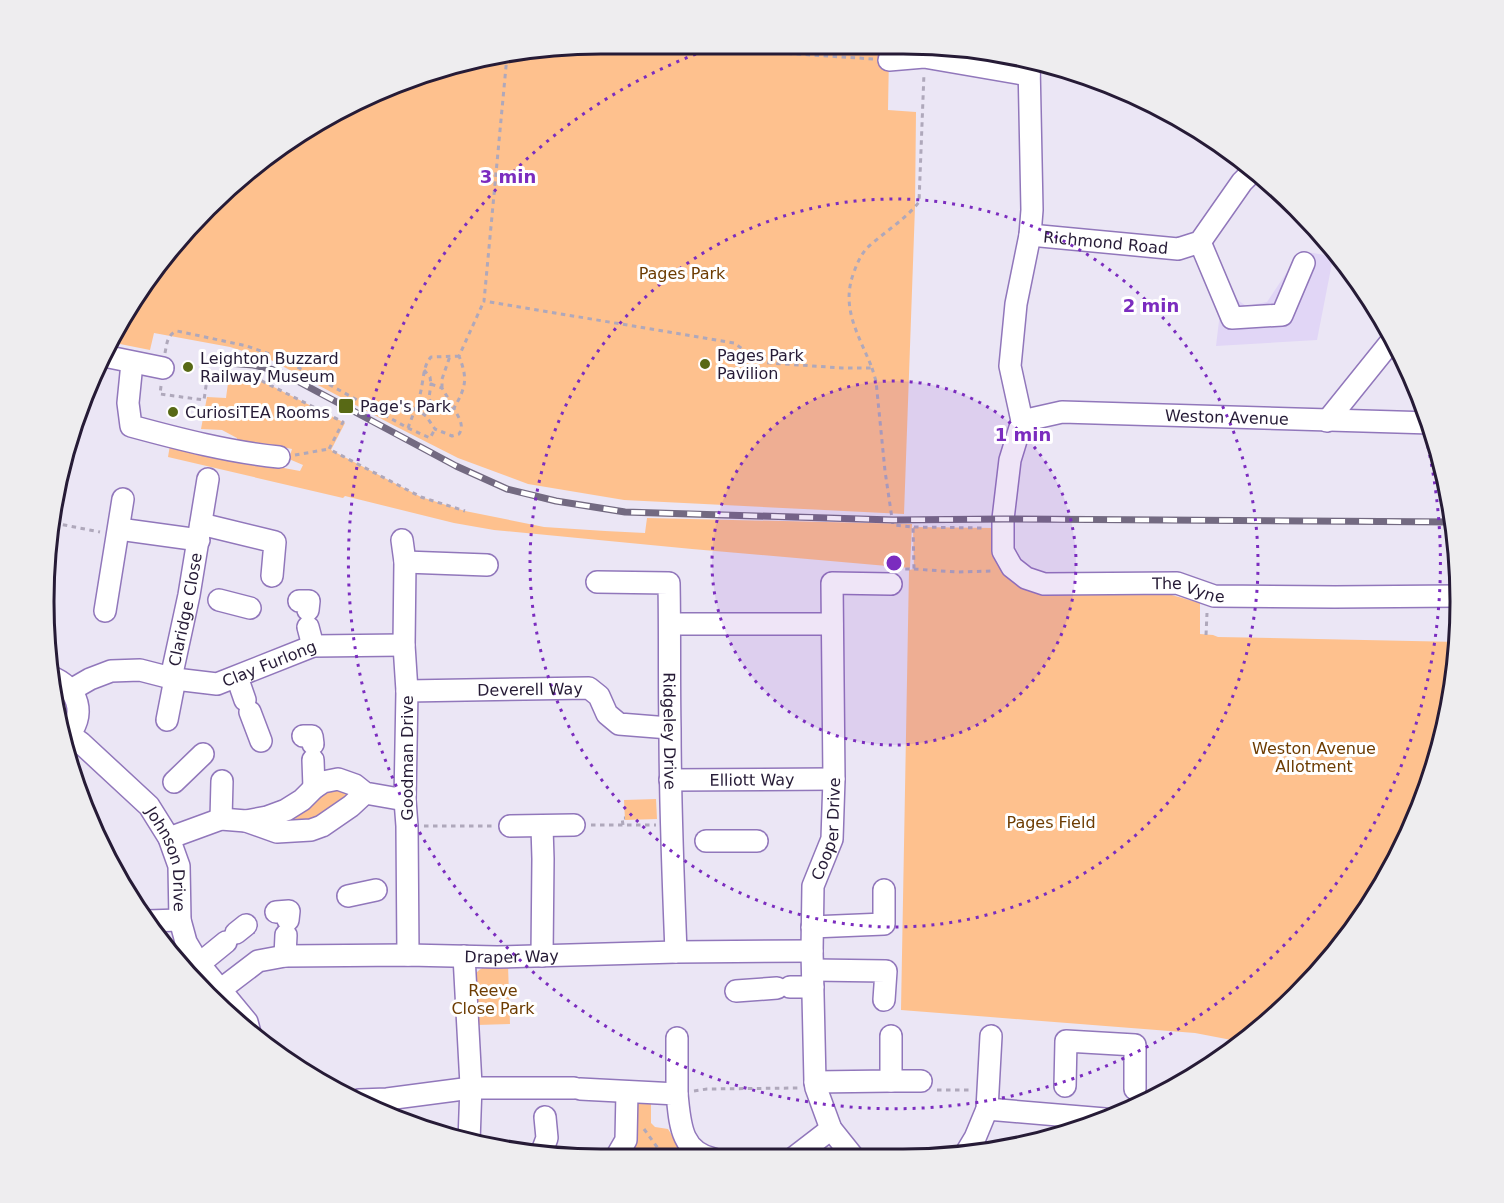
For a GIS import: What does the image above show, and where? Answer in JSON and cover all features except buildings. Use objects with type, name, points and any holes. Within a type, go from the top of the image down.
[{"type":"street","points":[[889,60],[924,57],[1024,68]]},
{"type":"street","name":"Richmond Road","points":[[1012,567],[1003,551],[1003,519],[1010,460],[1022,421],[1010,366],[1016,303],[1030,235],[1032,210],[1029,70]]},
{"type":"street","points":[[1247,177],[1200,242],[1232,318],[1282,315],[1304,262]]},
{"type":"street","name":"Richmond Road","points":[[1030,235],[1178,249],[1200,242]]},
{"type":"street","points":[[1327,421],[1387,346]]},
{"type":"street","points":[[111,358],[163,368]]},
{"type":"street","points":[[132,363],[128,403],[131,426],[246,452],[279,457]]},
{"type":"street","name":"Weston Avenue","points":[[1022,421],[1062,412],[1420,423]]},
{"type":"street","name":"Claridge Close","points":[[167,720],[173,678],[204,598],[200,532],[208,479]]},
{"type":"street","points":[[105,611],[112,576],[109,531],[123,500]]},
{"type":"street","name":"Claridge Close","points":[[109,531],[200,532],[275,542],[272,576]]},
{"type":"street","name":"Goodman Drive","points":[[402,540],[405,562],[404,645],[407,691],[405,800],[407,826],[391,890],[408,955]]},
{"type":"street","points":[[405,562],[487,565]]},
{"type":"street","name":"The Vyne","points":[[1012,567],[1026,578],[1044,584],[1177,583],[1214,596],[1450,596]]},
{"type":"street","name":"Cooper Drive","points":[[847,1149],[831,1129],[815,1082],[813,886],[832,839],[834,779],[832,583],[895,576]]},
{"type":"street","name":"Ridgeley Drive","points":[[597,582],[669,583],[670,780],[685,837],[676,952]]},
{"type":"street","points":[[204,598],[250,608]]},
{"type":"street","name":"Clay Furlong","points":[[71,690],[111,671],[140,670],[173,678],[217,684],[250,670],[307,621],[404,645]]},
{"type":"street","points":[[670,624],[832,624]]},
{"type":"street","points":[[237,677],[261,741]]},
{"type":"street","points":[[60,682],[71,690],[76,700],[78,712],[76,723],[70,731]]},
{"type":"street","name":"Deverell Way","points":[[407,691],[589,688],[599,696],[607,714],[619,724],[669,728]]},
{"type":"street","name":"Johnson Drive","points":[[72,740],[81,743],[162,793],[169,838],[179,866],[180,920],[186,942],[207,980],[224,998]]},
{"type":"street","points":[[310,747],[314,788]]},
{"type":"street","points":[[162,793],[203,754]]},
{"type":"street","points":[[246,821],[286,810],[302,800],[314,788],[338,779],[355,785],[365,793],[405,800]]},
{"type":"street","name":"Elliott Way","points":[[670,780],[834,779]]},
{"type":"street","points":[[221,819],[222,781]]},
{"type":"street","points":[[169,838],[221,819],[246,821],[277,832],[311,831],[351,806],[365,793]]},
{"type":"street","points":[[510,826],[574,825]]},
{"type":"street","points":[[542,826],[542,956]]},
{"type":"street","points":[[685,837],[757,841]]},
{"type":"street","points":[[348,896],[391,890]]},
{"type":"street","points":[[812,927],[884,924],[884,890]]},
{"type":"street","points":[[157,921],[180,920]]},
{"type":"street","points":[[283,922],[285,956]]},
{"type":"street","points":[[207,980],[236,933]]},
{"type":"street","name":"Draper Way","points":[[207,980],[258,961],[285,956],[496,957],[676,952],[813,969]]},
{"type":"street","points":[[465,956],[471,1088],[469,1132]]},
{"type":"street","points":[[736,991],[783,988],[813,969],[886,971],[884,1000]]},
{"type":"street","points":[[891,1036],[891,1081]]},
{"type":"street","points":[[971,1144],[987,1110],[991,1036]]},
{"type":"street","points":[[677,1038],[677,1094],[680,1125],[693,1149]]},
{"type":"street","points":[[1064,1100],[1066,1041],[1135,1045],[1134,1098]]},
{"type":"street","points":[[815,1082],[921,1082]]},
{"type":"street","points":[[374,1099],[471,1088],[577,1089],[677,1094]]},
{"type":"street","points":[[621,1149],[626,1140],[627,1092]]},
{"type":"street","points":[[987,1110],[1064,1100],[1094,1114]]},
{"type":"street","points":[[544,1146],[547,1138],[545,1118]]},
{"type":"street","points":[[805,1149],[831,1129]]},
{"type":"path","points":[[797,54],[889,60]]},
{"type":"path","points":[[924,57],[919,202],[867,248],[860,258],[850,280],[848,299],[850,316],[876,381],[893,525],[993,528]]},
{"type":"path","points":[[424,370],[430,377],[429,398],[434,410],[443,412],[454,408],[465,386],[464,371],[459,356],[484,301],[506,63]]},
{"type":"path","points":[[484,301],[734,343],[756,362],[872,368]]},
{"type":"path","points":[[329,449],[343,422],[262,381],[208,372],[204,400],[160,394],[168,339],[172,333],[177,331],[247,346],[281,358],[408,428],[430,438],[435,429]]},
{"type":"path","points":[[415,408],[426,416],[435,429],[452,436],[459,434],[462,426],[442,388],[442,379],[450,356]]},
{"type":"path","points":[[408,428],[429,359],[459,356]]},
{"type":"path","points":[[431,384],[442,388]]},
{"type":"path","points":[[163,394],[163,400]]},
{"type":"path","points":[[279,457],[329,449],[421,497],[465,511]]},
{"type":"path","points":[[60,524],[109,531]]},
{"type":"path","points":[[914,527],[914,569]]},
{"type":"path","points":[[895,576],[914,569],[983,572],[1012,567]]},
{"type":"path","points":[[622,825],[622,818],[625,819]]},
{"type":"path","points":[[574,825],[622,825],[685,837]]},
{"type":"path","points":[[407,826],[510,826]]},
{"type":"path","points":[[640,1122],[658,1149]]},
{"type":"shaded area","points":[[1301,251],[1326,255],[1332,262],[1317,340],[1216,346],[1221,304],[1234,297],[1246,306],[1267,302]]},
{"type":"green space","name":"Pages Park","points":[[889,54],[888,110],[916,112],[915,207],[904,514],[624,500],[528,484],[458,458],[269,359],[230,347],[154,333],[150,350],[118,344],[146,297],[167,268],[214,214],[268,167],[297,146],[359,110],[426,83],[495,65],[566,55]]},
{"type":"green space","points":[[238,377],[262,381],[345,423],[331,450],[421,497],[465,511],[544,527],[645,533],[647,518],[912,524],[910,568],[494,530],[454,523],[168,457],[170,445],[300,471],[303,465],[289,459],[292,449],[268,444],[267,449],[238,446],[237,438],[222,430],[201,429],[207,397],[226,398],[228,383]]},
{"type":"green space","name":"Pages Field","points":[[913,527],[993,528],[1044,592],[1168,594],[1200,603],[1200,634],[1218,637],[1448,642],[1439,708],[1431,743],[1421,777],[1394,844],[1358,906],[1337,935],[1290,989],[1231,1040],[1195,1033],[901,1010],[909,570],[914,569]]},
{"type":"green space","points":[[329,787],[349,789],[352,797],[317,822],[271,824]]},
{"type":"green space","points":[[656,799],[657,819],[625,820],[624,800]]},
{"type":"green space","name":"Reeve Close Park","points":[[508,965],[510,1024],[477,1025],[475,975],[481,968]]},
{"type":"green space","points":[[651,1101],[651,1123],[655,1127],[668,1129],[680,1149],[623,1149],[630,1102]]},
{"type":"railway","points":[[215,362],[253,365],[274,370],[456,466],[507,489],[556,501],[625,512],[893,520],[1444,522]]},
{"type":"place","name":"Pages Park Pavilion","points":[[705,364]]},
{"type":"place","name":"Leighton Buzzard Railway Museum","points":[[188,367]]},
{"type":"place","name":"Page's Park","points":[[346,406]]},
{"type":"place","name":"CuriosiTEA Rooms","points":[[173,412]]},
{"type":"park label","name":"Weston Avenue Allotment","points":[[1314,757]]}]
